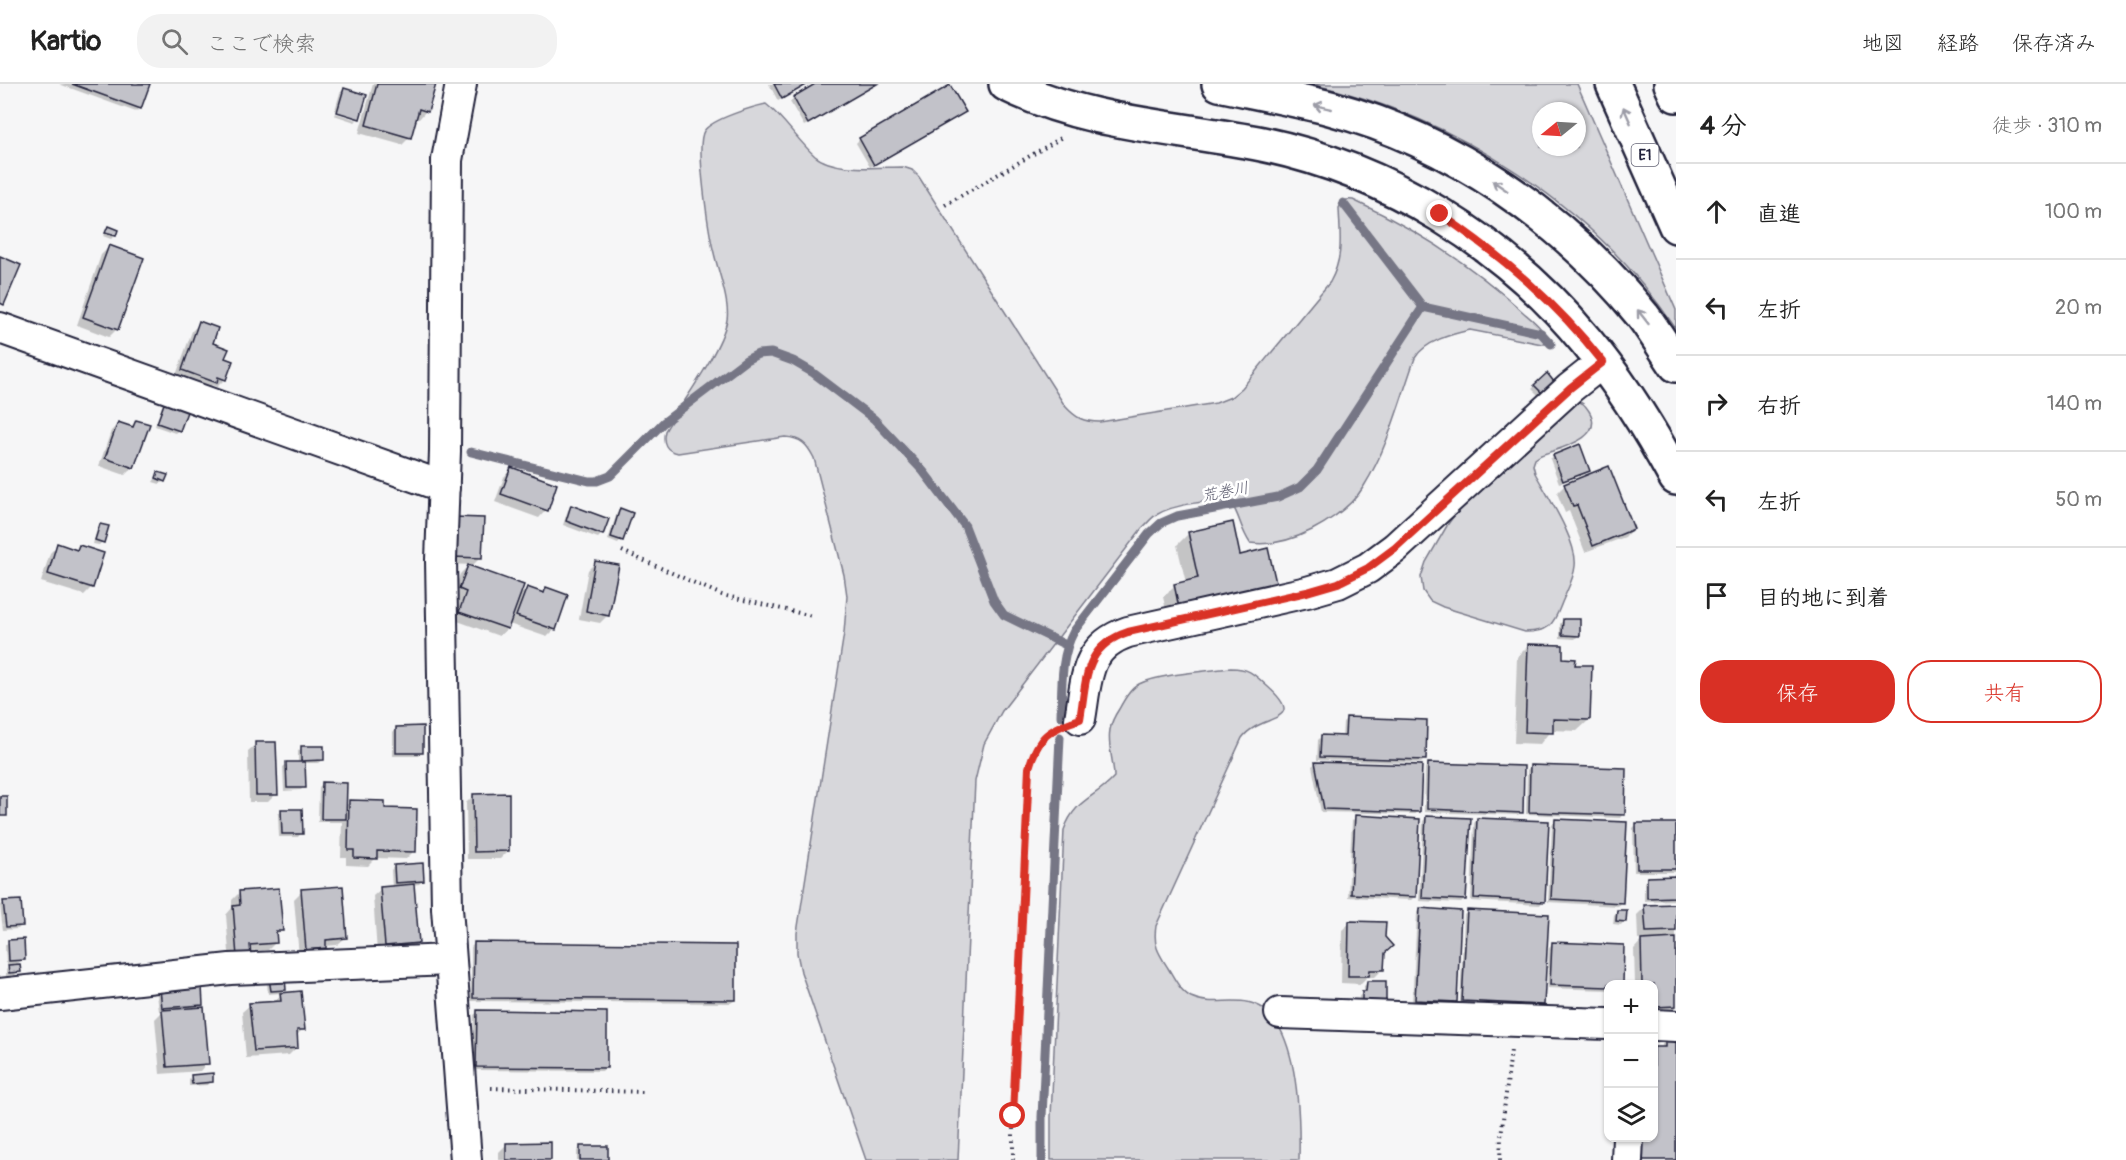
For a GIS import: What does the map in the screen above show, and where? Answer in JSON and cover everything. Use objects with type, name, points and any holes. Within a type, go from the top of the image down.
[{"type":"main road","points":[[1006,84],[1070,108],[1118,121],[1262,144],[1308,155],[1354,171],[1440,214],[1517,271],[1553,304],[1603,362],[1641,418],[1676,478]]},
{"type":"main road","points":[[1219,84],[1331,108],[1432,147],[1481,174],[1526,204],[1569,238],[1609,276],[1645,318],[1676,365]]},
{"type":"main road","name":"E1","points":[[1613,84],[1676,226]]},
{"type":"main road","points":[[1671,84],[1676,96]]},
{"type":"street","points":[[461,84],[447,160],[444,487],[441,560],[450,960],[466,1160]]},
{"type":"street","points":[[0,328],[444,487]]},
{"type":"street","points":[[1080,719],[1090,665],[1098,650],[1111,638],[1128,632],[1307,592],[1338,583],[1368,568],[1395,548],[1570,388],[1603,362]]},
{"type":"street","points":[[0,994],[230,969],[450,960]]},
{"type":"street","points":[[1280,1013],[1604,1024]]},
{"type":"street","points":[[1658,1025],[1676,1026]]},
{"type":"street","points":[[1627,1160],[1628,1142]]},
{"type":"path","points":[[945,205],[1067,135]]},
{"type":"path","points":[[622,550],[722,595],[812,616]]},
{"type":"path","points":[[1014,1160],[1014,1105],[1029,768],[1034,750],[1046,735],[1062,725],[1080,719]]},
{"type":"path","points":[[1500,1160],[1511,1064],[1512,1020]]},
{"type":"path","points":[[460,1090],[486,1088],[645,1092]]},
{"type":"shaded area","points":[[1311,84],[1577,84],[1585,102],[1532,102],[1532,156],[1586,156],[1586,105],[1676,310],[1676,329],[1643,284],[1605,243],[1563,206],[1517,172],[1468,143],[1417,118],[1364,99]]},
{"type":"shaded area","points":[[766,104],[815,156],[823,161],[845,167],[903,167],[912,170],[919,177],[1065,406],[1084,420],[1100,422],[1216,403],[1231,397],[1242,388],[1330,282],[1339,255],[1339,208],[1343,202],[1348,200],[1353,200],[1376,211],[1442,249],[1484,279],[1535,322],[1543,331],[1546,340],[1546,344],[1542,344],[1470,330],[1447,336],[1425,347],[1415,358],[1387,440],[1364,486],[1341,512],[1304,534],[1274,543],[1250,543],[1231,503],[1204,502],[1182,505],[1156,515],[1142,528],[1002,711],[984,744],[975,781],[958,1160],[866,1160],[801,972],[797,953],[797,933],[844,633],[847,596],[844,575],[814,458],[803,443],[785,437],[678,453],[668,448],[664,439],[665,431],[717,346],[727,320],[725,296],[706,209],[701,153],[704,131],[723,118]]},
{"type":"shaded area","points":[[1574,401],[1583,404],[1589,411],[1593,421],[1591,429],[1578,441],[1541,455],[1535,459],[1533,465],[1535,473],[1567,532],[1575,556],[1573,576],[1552,623],[1539,631],[1525,632],[1430,601],[1423,591],[1421,577],[1426,562],[1463,503]]},
{"type":"shaded area","points":[[1231,668],[1251,672],[1258,678],[1279,698],[1284,707],[1283,713],[1250,730],[1242,738],[1156,926],[1156,943],[1159,953],[1180,988],[1191,997],[1211,1001],[1251,1003],[1270,1014],[1280,1028],[1287,1044],[1296,1083],[1299,1160],[1051,1160],[1064,830],[1079,805],[1114,777],[1109,742],[1112,722],[1125,698],[1133,689],[1139,684],[1159,678]]},
{"type":"building","points":[[72,84],[150,84],[141,109]]},
{"type":"building","points":[[377,84],[436,84],[428,112],[419,109],[411,138],[366,125]]},
{"type":"building","points":[[774,84],[808,84],[782,99]]},
{"type":"building","points":[[815,84],[877,84],[808,124],[793,97]]},
{"type":"building","points":[[950,85],[966,112],[874,165],[859,138]]},
{"type":"building","points":[[344,88],[367,95],[360,119],[337,112]]},
{"type":"building","points":[[108,226],[118,230],[116,236],[105,233]]},
{"type":"building","points":[[109,245],[144,258],[118,330],[83,317]]},
{"type":"building","points":[[0,256],[21,265],[4,305],[0,303]]},
{"type":"building","points":[[199,321],[218,328],[213,343],[229,349],[225,358],[233,361],[226,380],[218,377],[217,383],[182,370]]},
{"type":"building","points":[[1547,373],[1555,383],[1543,394],[1534,385]]},
{"type":"building","points":[[165,401],[188,409],[180,431],[157,423]]},
{"type":"building","points":[[136,420],[150,424],[134,468],[105,458],[118,422],[133,427]]},
{"type":"building","points":[[1580,444],[1590,471],[1563,481],[1553,455]]},
{"type":"building","points":[[1609,466],[1634,529],[1593,546],[1577,505],[1573,506],[1564,484]]},
{"type":"building","points":[[511,467],[557,484],[548,511],[501,494]]},
{"type":"building","points":[[158,472],[168,475],[165,482],[156,478]]},
{"type":"building","points":[[571,505],[609,519],[603,535],[566,521]]},
{"type":"building","points":[[620,508],[633,513],[623,541],[611,537]]},
{"type":"building","points":[[454,517],[484,518],[482,558],[452,557]]},
{"type":"building","points":[[1233,522],[1240,555],[1268,548],[1277,587],[1179,608],[1174,584],[1198,578],[1188,532]]},
{"type":"building","points":[[100,524],[109,526],[104,543],[95,540]]},
{"type":"building","points":[[57,543],[77,550],[79,545],[104,553],[93,588],[48,574]]},
{"type":"building","points":[[595,561],[619,565],[609,616],[586,611]]},
{"type":"building","points":[[468,565],[524,585],[508,629],[459,612],[466,592],[459,589]]},
{"type":"building","points":[[527,587],[544,593],[546,587],[568,595],[556,630],[516,616]]},
{"type":"building","points":[[1563,619],[1580,619],[1580,636],[1562,635]]},
{"type":"building","points":[[1528,644],[1563,645],[1563,658],[1576,659],[1575,665],[1592,665],[1590,720],[1553,719],[1553,733],[1525,732]]},
{"type":"building","points":[[1346,717],[1427,720],[1426,760],[1320,757],[1321,735],[1345,736]]},
{"type":"building","points":[[423,726],[423,753],[396,753],[396,727]]},
{"type":"building","points":[[255,742],[276,742],[278,795],[256,795]]},
{"type":"building","points":[[301,746],[324,746],[324,760],[301,761]]},
{"type":"building","points":[[286,762],[305,762],[306,788],[287,788]]},
{"type":"building","points":[[1315,762],[1422,765],[1420,812],[1324,809]]},
{"type":"building","points":[[1428,763],[1524,766],[1523,813],[1427,809]]},
{"type":"building","points":[[1530,765],[1626,768],[1625,815],[1529,812]]},
{"type":"building","points":[[322,782],[347,783],[346,819],[321,819]]},
{"type":"building","points":[[509,793],[509,851],[474,852],[473,794]]},
{"type":"building","points":[[0,796],[7,796],[7,816],[0,816]]},
{"type":"building","points":[[349,800],[385,801],[385,808],[417,809],[416,852],[377,851],[377,859],[354,858],[354,850],[348,850]]},
{"type":"building","points":[[281,809],[302,809],[303,834],[282,834]]},
{"type":"building","points":[[1355,815],[1420,819],[1416,897],[1351,894]]},
{"type":"building","points":[[1426,816],[1471,818],[1466,900],[1422,898]]},
{"type":"building","points":[[1477,818],[1549,821],[1545,902],[1474,898]]},
{"type":"building","points":[[1555,819],[1627,822],[1623,903],[1551,899]]},
{"type":"building","points":[[1636,823],[1676,823],[1676,869],[1637,869]]},
{"type":"building","points":[[423,863],[424,881],[395,883],[394,865]]},
{"type":"building","points":[[1676,876],[1676,897],[1647,898],[1647,877]]},
{"type":"building","points":[[414,884],[419,943],[385,946],[380,887]]},
{"type":"building","points":[[343,886],[347,938],[326,940],[326,948],[306,950],[301,889]]},
{"type":"building","points":[[279,888],[283,931],[276,931],[277,943],[250,945],[251,956],[237,957],[233,906],[240,905],[239,891]]},
{"type":"building","points":[[21,900],[23,926],[6,927],[3,901]]},
{"type":"building","points":[[1676,904],[1676,931],[1646,932],[1644,905]]},
{"type":"building","points":[[1420,908],[1461,911],[1457,1002],[1415,1000]]},
{"type":"building","points":[[1467,910],[1549,914],[1544,1005],[1462,1001]]},
{"type":"building","points":[[1617,910],[1627,910],[1626,922],[1616,921]]},
{"type":"building","points":[[1349,921],[1386,922],[1385,937],[1393,946],[1385,953],[1384,970],[1370,970],[1369,976],[1348,976]]},
{"type":"building","points":[[1676,938],[1676,1006],[1658,1007],[1658,980],[1642,980],[1641,940]]},
{"type":"building","points":[[24,939],[25,960],[9,961],[8,940]]},
{"type":"building","points":[[474,942],[736,945],[736,1000],[473,998]]},
{"type":"building","points":[[1552,942],[1624,945],[1623,980],[1604,980],[1604,987],[1550,985]]},
{"type":"building","points":[[20,964],[21,972],[9,973],[8,965]]},
{"type":"building","points":[[285,977],[286,990],[271,991],[269,978]]},
{"type":"building","points":[[1367,981],[1386,981],[1386,1001],[1362,1000],[1362,991],[1366,991]]},
{"type":"building","points":[[202,986],[203,1005],[162,1008],[160,989]]},
{"type":"building","points":[[301,991],[305,1030],[297,1030],[298,1048],[254,1051],[249,1003],[281,1001],[280,993]]},
{"type":"building","points":[[204,1007],[209,1064],[167,1067],[162,1010]]},
{"type":"building","points":[[477,1010],[607,1012],[607,1068],[476,1067]]},
{"type":"building","points":[[1665,1039],[1676,1040],[1676,1160],[1642,1160],[1643,1142],[1658,1142],[1658,1047],[1665,1047]]},
{"type":"building","points":[[213,1073],[213,1082],[192,1084],[191,1075]]},
{"type":"building","points":[[551,1142],[551,1160],[506,1160],[506,1143]]},
{"type":"building","points":[[580,1146],[608,1146],[608,1160],[580,1160]]},
{"type":"waterway","name":"荒巻川","points":[[1343,203],[1423,307],[1541,333],[1551,344]]},
{"type":"waterway","name":"荒巻川","points":[[1061,716],[1064,662],[1069,641],[1074,631],[1149,534],[1161,523],[1177,516],[1278,497],[1300,487],[1317,470],[1423,307]]},
{"type":"waterway","points":[[471,452],[597,481],[610,476],[664,422],[746,360],[758,354],[771,353],[793,361],[812,372],[874,419],[923,471],[965,526],[994,601],[1004,615],[1066,645]]},
{"type":"waterway","name":"荒巻川","points":[[1042,1160],[1042,1117],[1060,737]]},
{"type":"route","points":[[1013,1116],[1029,768],[1034,750],[1046,735],[1062,725],[1080,719],[1090,665],[1098,650],[1111,638],[1128,632],[1307,592],[1338,583],[1368,568],[1395,548],[1570,388],[1603,362],[1553,304],[1517,271],[1440,214]]}]
